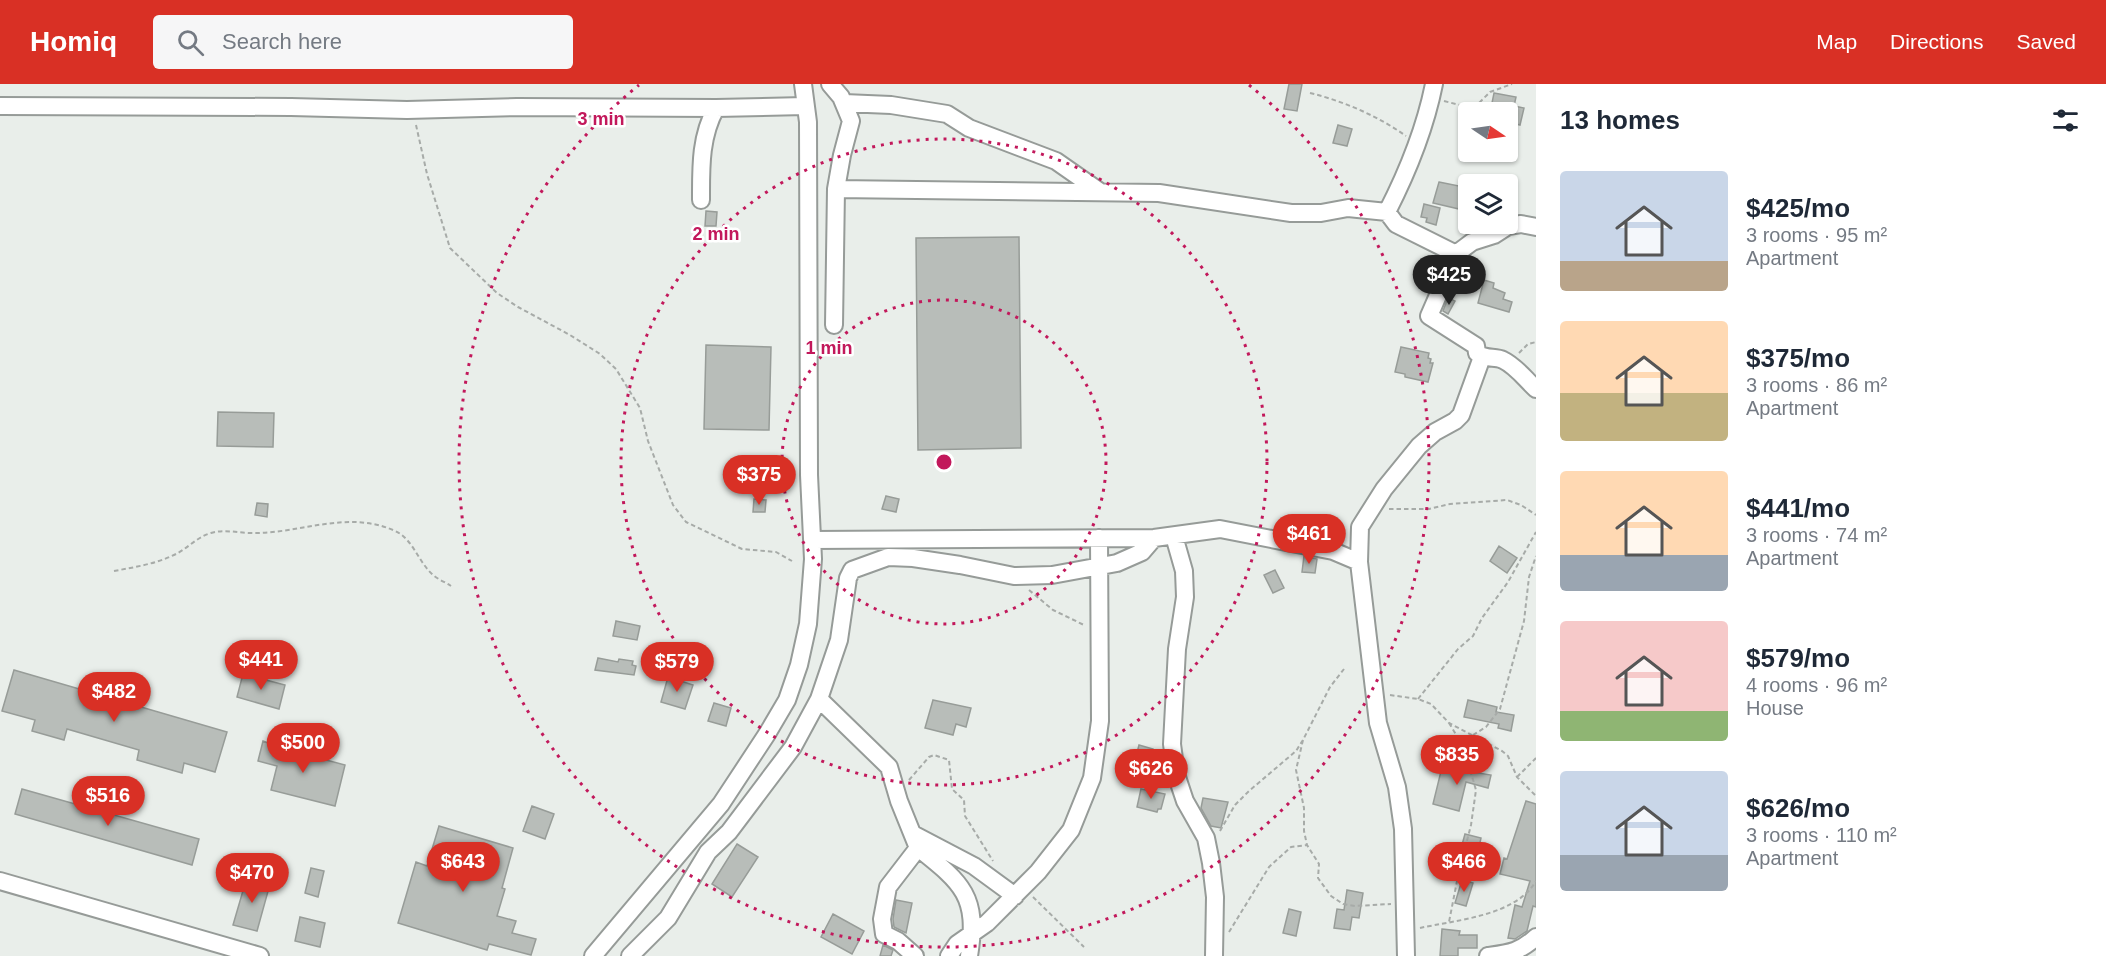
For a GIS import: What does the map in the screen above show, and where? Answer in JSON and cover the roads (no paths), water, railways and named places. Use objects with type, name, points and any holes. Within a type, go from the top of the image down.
[{"type":"street","points":[[593,956],[721,804],[787,700],[800,665],[808,624],[813,559],[808,475],[808,122],[803,84]]},
{"type":"street","points":[[830,84],[844,103],[851,121],[836,189],[834,325]]},
{"type":"street","points":[[1387,212],[1402,184],[1418,144],[1432,92]]},
{"type":"street","points":[[844,103],[891,105],[947,114],[969,128],[1056,161],[1100,191]]},
{"type":"street","points":[[0,106],[291,107],[407,110],[517,107],[805,106]]},
{"type":"street","points":[[701,200],[702,152],[709,120],[716,108]]},
{"type":"street","points":[[836,189],[1159,193],[1291,213],[1321,213],[1348,208],[1387,212],[1396,224],[1456,254]]},
{"type":"street","points":[[1536,227],[1521,224],[1508,226],[1494,235],[1472,242],[1456,254],[1430,316],[1476,346],[1477,353],[1482,357],[1493,360],[1500,358],[1508,363],[1536,389]]},
{"type":"street","points":[[1406,956],[1403,829],[1397,788],[1378,723],[1359,562],[1360,527],[1384,489],[1419,446],[1461,415],[1482,357]]},
{"type":"street","points":[[812,540],[1154,538],[1220,529],[1333,552],[1359,562]]},
{"type":"street","points":[[1174,536],[1184,571],[1185,597],[1177,649],[1172,744],[1176,774],[1185,801],[1206,838],[1210,857],[1215,897],[1214,953]]},
{"type":"street","points":[[949,956],[957,944],[987,923],[1019,892],[1071,830],[1092,778],[1100,721],[1098,538]]},
{"type":"street","points":[[630,956],[668,918],[708,852],[729,832],[792,747],[819,699],[839,640],[848,578],[852,570],[888,557],[948,563],[1014,576],[1052,574],[1117,563],[1142,552],[1154,538]]},
{"type":"street","points":[[819,699],[889,767],[899,801],[915,841],[952,875],[968,898],[973,933],[969,956]]},
{"type":"street","points":[[915,841],[974,866],[1019,892]]},
{"type":"street","points":[[915,841],[888,887],[882,919],[884,934],[898,941],[915,956]]},
{"type":"street","points":[[0,881],[260,956]]},
{"type":"street","points":[[1488,956],[1525,948],[1536,937]]}]
